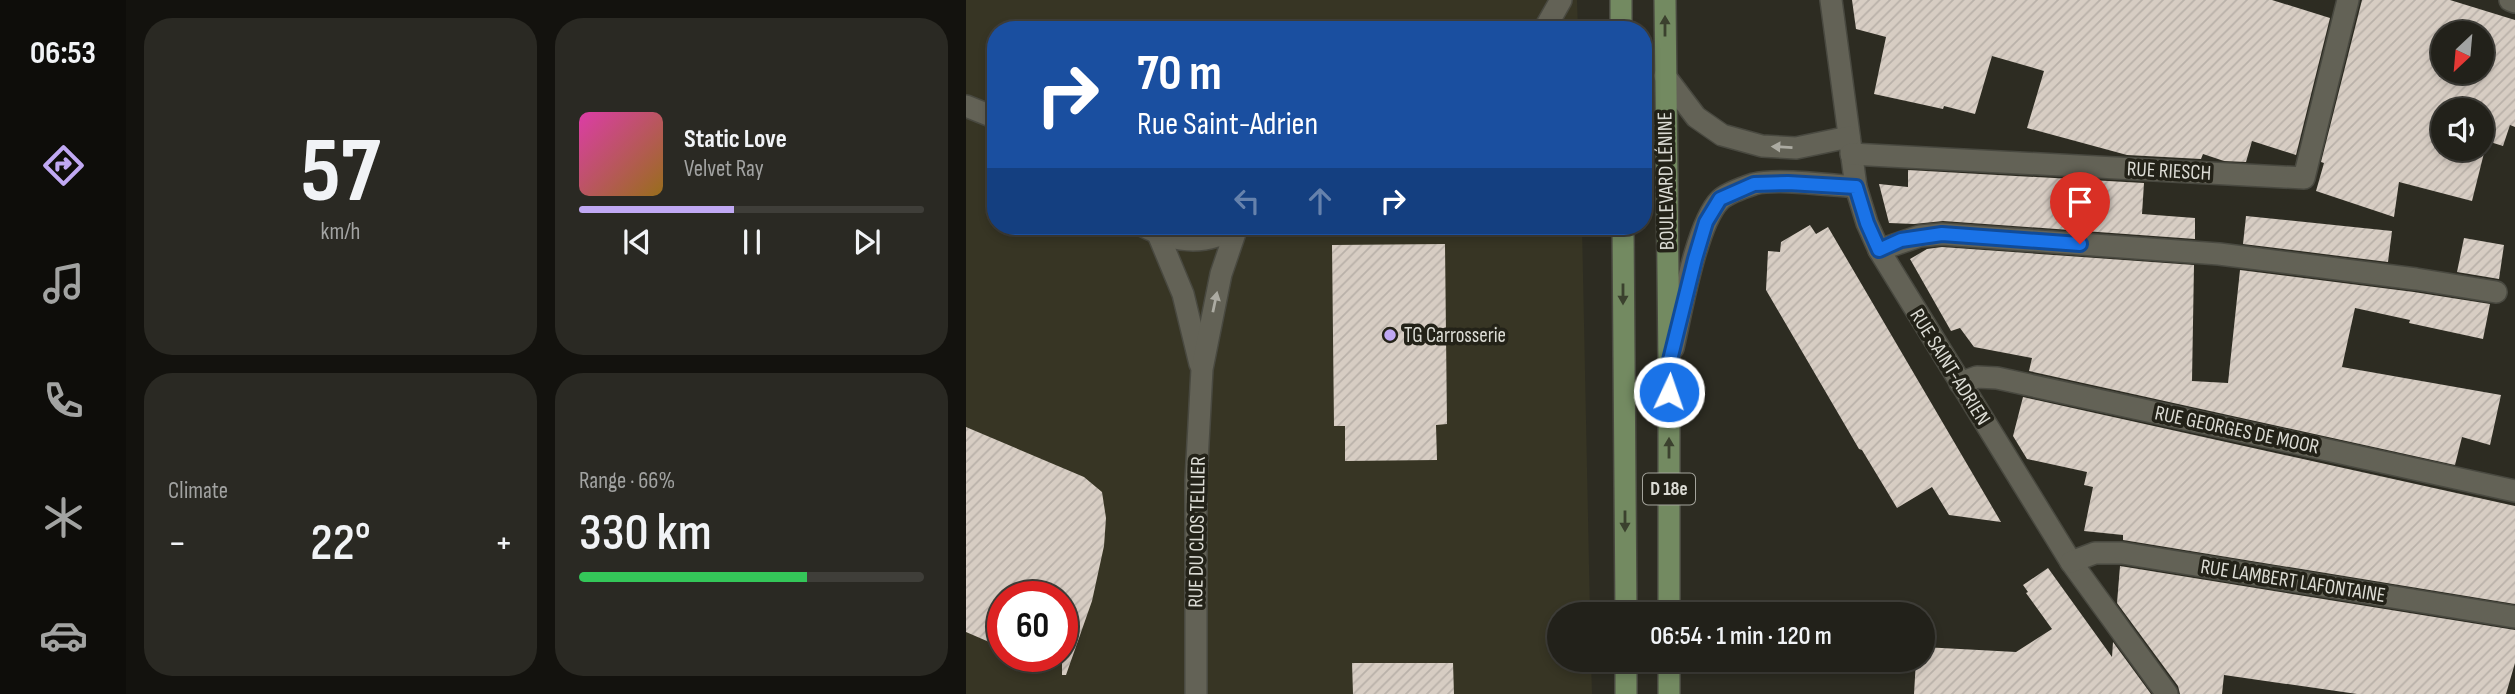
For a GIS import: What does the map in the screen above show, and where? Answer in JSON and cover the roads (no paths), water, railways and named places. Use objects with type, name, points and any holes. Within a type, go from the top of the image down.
[{"type":"main road","points":[[1621,0],[1621,21]]},
{"type":"main road","name":"BOULEVARD LÉNINE","points":[[1665,0],[1669,602]]},
{"type":"main road","name":"D 18e","points":[[1623,235],[1626,602]]},
{"type":"main road","points":[[1626,672],[1626,694]]},
{"type":"main road","points":[[1669,672],[1669,694]]},
{"type":"street","points":[[1549,21],[1561,0]]},
{"type":"street","name":"RUE SAINT-ADRIEN","points":[[1831,0],[1856,187],[1879,250],[2071,562],[2167,694]]},
{"type":"street","name":"RUE RIESCH","points":[[1850,145],[2304,178],[2348,0]]},
{"type":"street","points":[[2510,0],[2515,2]]},
{"type":"street","points":[[1665,76],[1696,117],[1722,135],[1762,146],[1796,148],[1850,145]]},
{"type":"street","points":[[966,106],[987,114]]},
{"type":"street","points":[[1669,364],[1706,222],[1720,199],[1754,184],[1856,187]]},
{"type":"street","points":[[1879,250],[1910,238],[1942,234],[2218,254],[2496,292]]},
{"type":"street","name":"RUE DU CLOS TELLIER","points":[[1153,235],[1183,295],[1202,369]]},
{"type":"street","name":"RUE DU CLOS TELLIER","points":[[1164,235],[1178,240],[1198,241],[1220,235]]},
{"type":"street","name":"RUE DU CLOS TELLIER","points":[[1196,694],[1196,480],[1202,369],[1221,274],[1235,235]]},
{"type":"street","name":"RUE GEORGES DE MOOR","points":[[1960,383],[1977,377],[1997,378],[2515,491]]},
{"type":"street","name":"RUE LAMBERT LAFONTAINE","points":[[2071,562],[2095,553],[2122,553],[2515,617]]},
{"type":"place","name":"TG Carrosserie","points":[[1390,335]]}]
